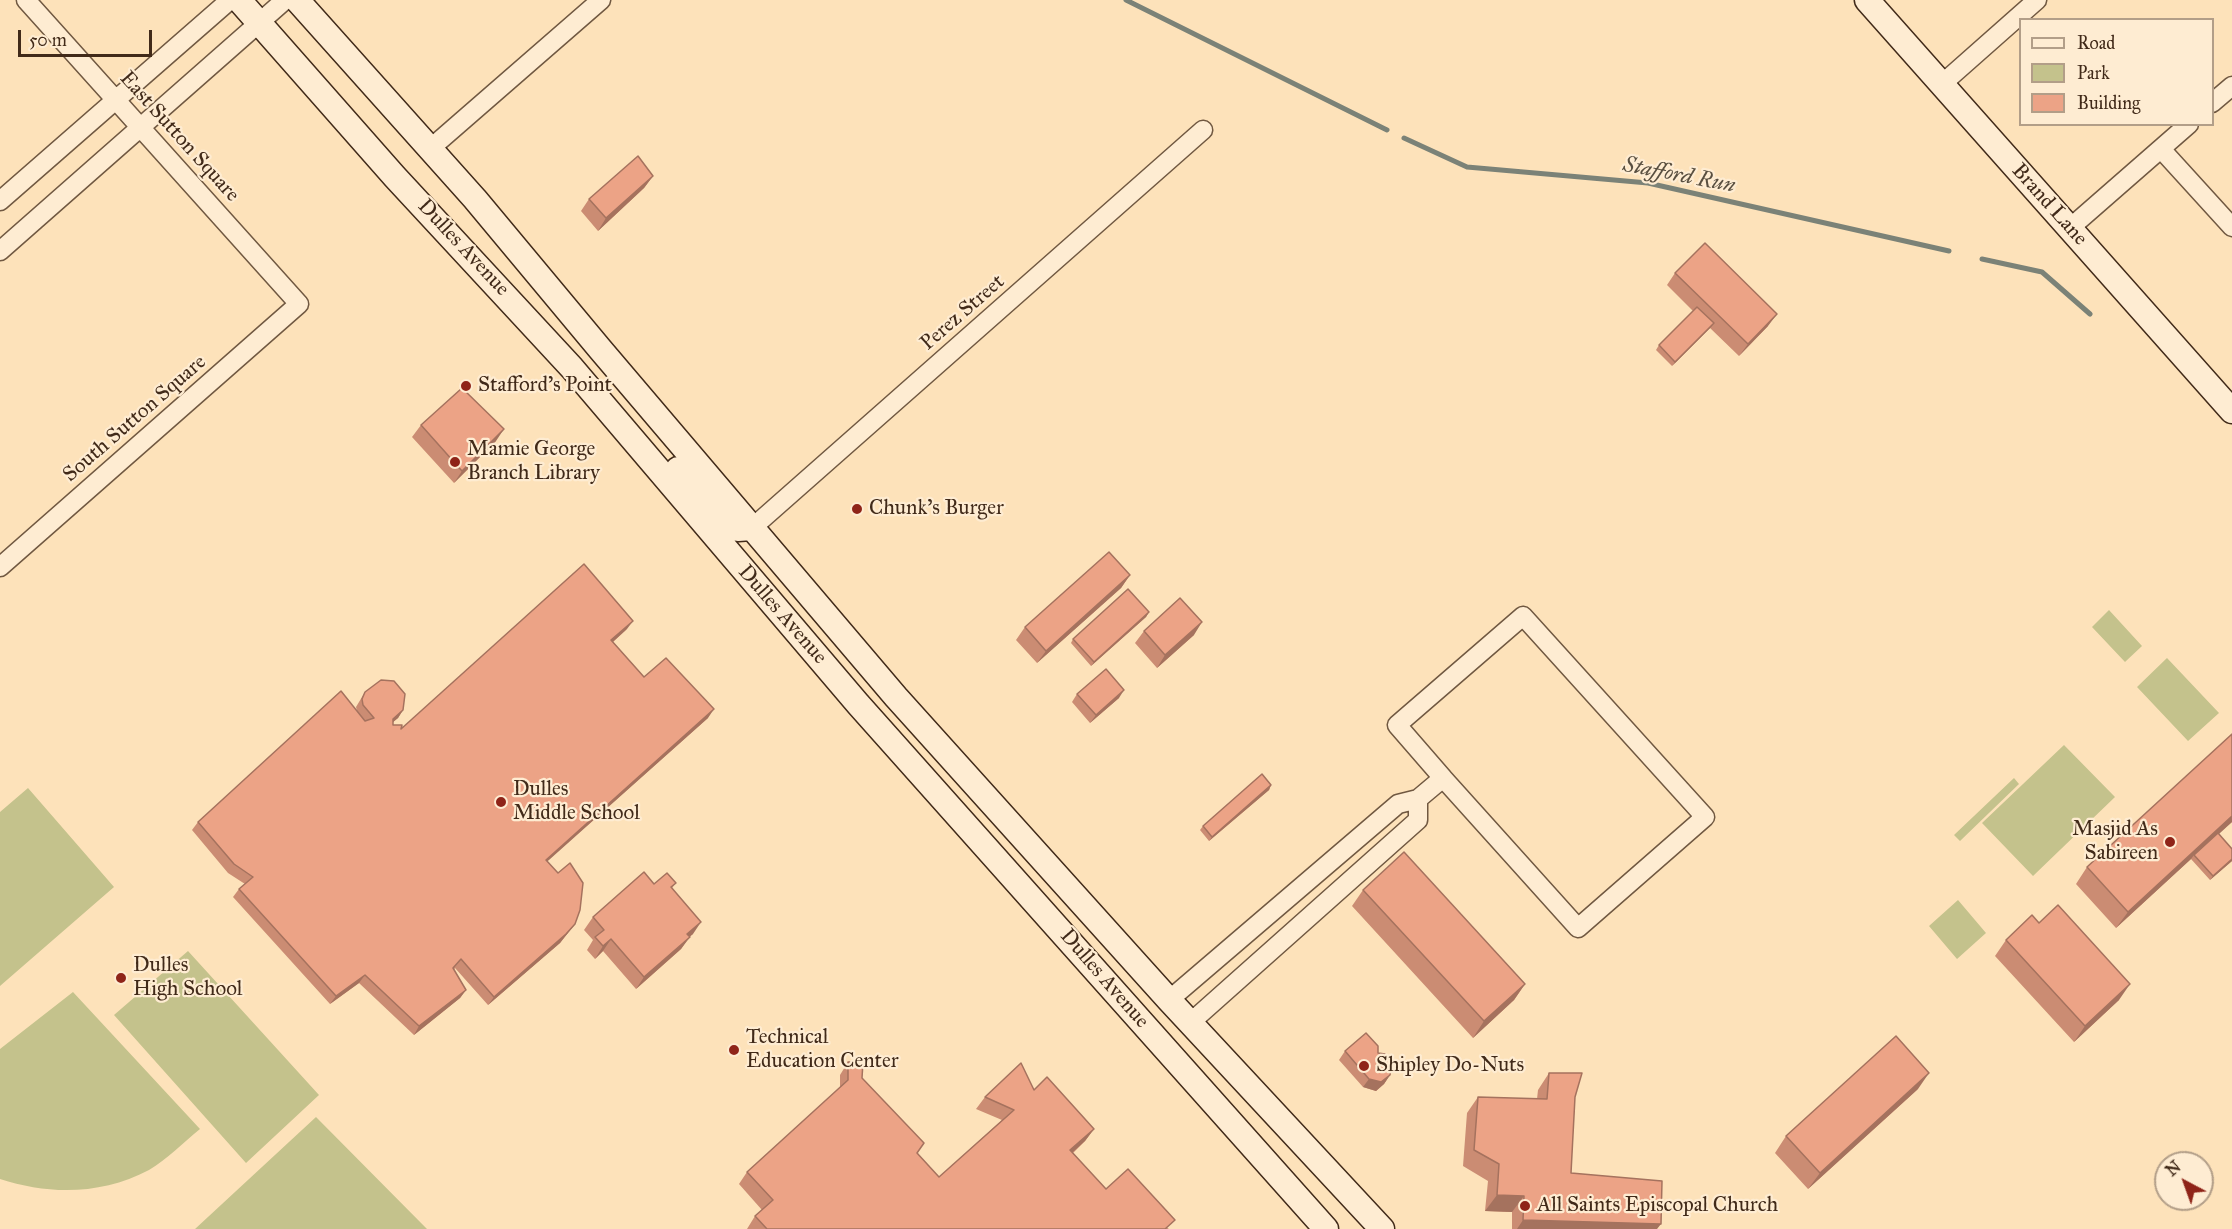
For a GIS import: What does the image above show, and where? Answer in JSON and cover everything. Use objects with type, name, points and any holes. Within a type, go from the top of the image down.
[{"type":"main road","name":"Dulles Avenue","points":[[240,0],[395,177],[529,319],[858,704],[1326,1229]]},
{"type":"main road","name":"Dulles Avenue","points":[[297,0],[431,148],[896,697],[1190,1023],[1382,1229]]},
{"type":"main road","name":"Brand Lane","points":[[1867,0],[2232,411]]},
{"type":"main road","points":[[626,432],[657,444],[721,518],[738,529],[752,528]]},
{"type":"street","name":"East Sutton Square","points":[[26,0],[299,304]]},
{"type":"street","points":[[0,201],[230,0]]},
{"type":"street","points":[[0,252],[285,0]]},
{"type":"street","points":[[431,148],[601,0]]},
{"type":"street","points":[[1942,84],[2037,0]]},
{"type":"street","points":[[2214,101],[2232,86]]},
{"type":"street","points":[[2070,228],[2186,126]]},
{"type":"street","name":"Perez Street","points":[[752,528],[1203,130]]},
{"type":"street","points":[[2161,149],[2232,227]]},
{"type":"street","name":"South Sutton Square","points":[[0,567],[299,304]]},
{"type":"street","points":[[1523,616],[1705,818],[1578,928],[1443,778],[1397,725],[1523,616]]},
{"type":"street","points":[[1169,1000],[1398,804],[1418,799],[1443,778]]},
{"type":"street","points":[[1190,1023],[1418,820],[1418,799]]},
{"type":"green space","points":[[2109,610],[2142,646],[2125,662],[2092,627]]},
{"type":"green space","points":[[2167,658],[2219,713],[2188,741],[2137,687]]},
{"type":"green space","points":[[2064,745],[2115,797],[2033,876],[1982,823]]},
{"type":"green space","points":[[2014,778],[2019,784],[1960,841],[1954,835]]},
{"type":"green space","points":[[28,788],[114,887],[0,986],[0,812]]},
{"type":"green space","points":[[1958,900],[1986,933],[1957,959],[1929,926]]},
{"type":"green space","points":[[188,951],[319,1095],[246,1163],[114,1015]]},
{"type":"green space","points":[[73,992],[200,1129],[149,1170],[113,1184],[75,1190],[56,1190],[0,1179],[0,1049]]},
{"type":"green space","points":[[316,1117],[427,1229],[195,1229]]},
{"type":"building","points":[[638,156],[653,176],[606,218],[589,199]]},
{"type":"building","points":[[1705,243],[1777,314],[1748,344],[1675,273]]},
{"type":"building","points":[[1697,307],[1714,323],[1675,362],[1659,345]]},
{"type":"building","name":"Mamie George Branch Library","points":[[462,388],[504,429],[462,471],[421,425]]},
{"type":"building","points":[[1109,552],[1130,575],[1046,651],[1025,627]]},
{"type":"building","points":[[584,564],[633,621],[611,640],[644,677],[666,658],[714,709],[546,860],[558,873],[570,863],[583,883],[580,910],[575,924],[494,997],[461,959],[453,968],[466,990],[419,1026],[365,975],[336,996],[239,889],[253,877],[234,864],[198,822],[341,691],[365,721],[374,718],[363,705],[362,699],[365,692],[381,680],[394,681],[405,694],[403,710],[393,719],[393,725],[402,725],[401,729]]},
{"type":"building","points":[[1128,589],[1149,612],[1094,662],[1073,639]]},
{"type":"building","points":[[1180,598],[1202,622],[1165,655],[1144,631]]},
{"type":"building","points":[[1106,669],[1124,690],[1096,715],[1077,694]]},
{"type":"building","points":[[2232,734],[2232,816],[2128,912],[2087,867]]},
{"type":"building","points":[[1262,774],[1271,785],[1212,837],[1203,826]]},
{"type":"building","points":[[2218,833],[2232,849],[2232,859],[2213,876],[2194,855]]},
{"type":"building","points":[[1404,852],[1525,984],[1484,1021],[1363,890]]},
{"type":"building","points":[[644,872],[654,884],[667,873],[676,883],[671,887],[701,922],[687,934],[690,937],[644,977],[611,939],[603,946],[595,937],[604,930],[593,917]]},
{"type":"building","points":[[2058,905],[2130,984],[2085,1026],[2006,940],[2032,915],[2039,923]]},
{"type":"building","points":[[1366,1033],[1378,1046],[1378,1053],[1385,1054],[1392,1063],[1390,1075],[1381,1082],[1369,1079],[1345,1051]]},
{"type":"building","points":[[1896,1036],[1929,1073],[1820,1173],[1786,1136]]},
{"type":"building","points":[[848,1062],[863,1062],[862,1078],[924,1143],[917,1153],[939,1177],[1014,1110],[985,1097],[1021,1063],[1034,1090],[1047,1077],[1094,1129],[1070,1150],[1106,1189],[1128,1169],[1175,1220],[1165,1229],[767,1229],[755,1216],[773,1200],[747,1172],[848,1080]]},
{"type":"building","points":[[1549,1073],[1582,1073],[1575,1097],[1571,1173],[1662,1181],[1661,1224],[1523,1220],[1524,1196],[1497,1195],[1499,1164],[1474,1150],[1478,1097],[1547,1099]]},
{"type":"waterway","name":"Stafford Run","points":[[1126,0],[1387,130]]},
{"type":"waterway","name":"Stafford Run","points":[[1404,138],[1467,167],[1648,183],[1949,251]]},
{"type":"waterway","name":"Stafford Run","points":[[1982,259],[2042,272],[2090,314]]},
{"type":"place","name":"Stafford's Point","points":[[466,386]]},
{"type":"place","name":"Mamie George Branch Library","points":[[455,462]]},
{"type":"place","name":"Chunk's Burger","points":[[857,509]]},
{"type":"place","name":"Dulles Middle School","points":[[501,802]]},
{"type":"place","name":"Masjid As Sabireen","points":[[2170,842]]},
{"type":"place","name":"Dulles High School","points":[[121,978]]},
{"type":"place","name":"Technical Education Center","points":[[734,1050]]},
{"type":"place","name":"Shipley Do-Nuts","points":[[1364,1066]]},
{"type":"place","name":"All Saints Episcopal Church","points":[[1525,1206]]}]
